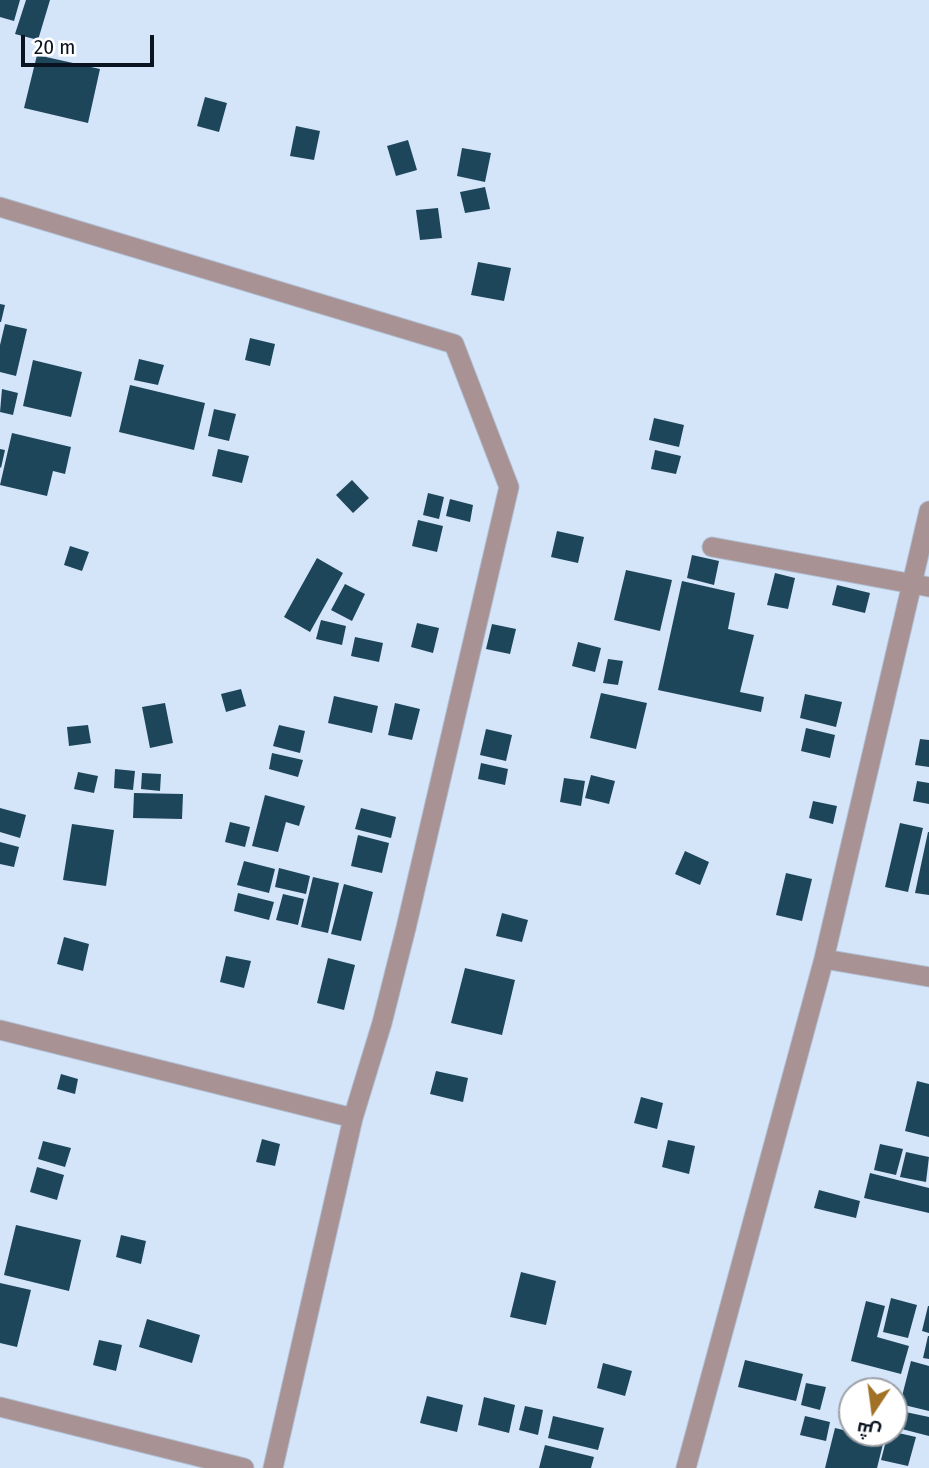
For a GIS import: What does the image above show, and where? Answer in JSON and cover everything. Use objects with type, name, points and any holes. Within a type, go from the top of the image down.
[{"type":"street","points":[[0,207],[454,344],[509,487],[406,928],[382,1023],[353,1118],[273,1468]]},
{"type":"street","points":[[686,1468],[824,959],[921,585],[929,511]]},
{"type":"street","points":[[712,547],[921,585]]},
{"type":"street","points":[[824,959],[929,977]]},
{"type":"street","points":[[0,1030],[353,1118]]},
{"type":"street","points":[[0,1407],[244,1468]]},
{"type":"building","points":[[0,0],[20,0],[14,21],[0,17]]},
{"type":"building","points":[[26,0],[50,0],[38,40],[15,34]]},
{"type":"building","points":[[37,55],[100,69],[88,123],[24,108]]},
{"type":"building","points":[[205,97],[227,103],[219,132],[197,126]]},
{"type":"building","points":[[296,126],[320,131],[314,160],[290,156]]},
{"type":"building","points":[[408,140],[417,170],[396,176],[387,146]]},
{"type":"building","points":[[462,148],[491,153],[485,182],[457,176]]},
{"type":"building","points":[[485,187],[490,209],[465,213],[460,192]]},
{"type":"building","points":[[438,208],[442,238],[420,240],[416,210]]},
{"type":"building","points":[[478,262],[511,268],[504,301],[471,295]]},
{"type":"building","points":[[0,304],[5,305],[1,322],[0,322]]},
{"type":"building","points":[[5,324],[27,329],[16,376],[0,372],[0,345]]},
{"type":"building","points":[[250,338],[275,344],[270,366],[245,360]]},
{"type":"building","points":[[139,359],[164,365],[158,385],[134,380]]},
{"type":"building","points":[[33,360],[82,372],[71,417],[23,406]]},
{"type":"building","points":[[130,385],[205,403],[194,450],[119,432]]},
{"type":"building","points":[[2,389],[18,393],[13,415],[0,412]]},
{"type":"building","points":[[214,409],[236,414],[229,441],[208,436]]},
{"type":"building","points":[[654,418],[684,425],[679,447],[649,440]]},
{"type":"building","points":[[12,433],[71,447],[65,474],[53,471],[47,496],[0,485]]},
{"type":"building","points":[[0,449],[5,450],[1,468],[0,467]]},
{"type":"building","points":[[218,449],[249,456],[242,483],[212,476]]},
{"type":"building","points":[[655,450],[681,456],[676,474],[651,469]]},
{"type":"building","points":[[352,480],[369,498],[353,513],[336,495]]},
{"type":"building","points":[[428,493],[444,497],[439,519],[423,515]]},
{"type":"building","points":[[450,499],[473,505],[470,522],[446,516]]},
{"type":"building","points":[[418,520],[443,526],[437,552],[412,546]]},
{"type":"building","points":[[557,531],[584,537],[578,563],[551,557]]},
{"type":"building","points":[[70,546],[89,552],[82,571],[64,565]]},
{"type":"building","points":[[692,555],[719,561],[714,585],[687,578]]},
{"type":"building","points":[[317,558],[343,573],[310,632],[284,617]]},
{"type":"building","points":[[626,570],[672,580],[660,631],[614,620]]},
{"type":"building","points":[[775,573],[795,578],[788,609],[767,605]]},
{"type":"building","points":[[682,581],[735,593],[728,629],[754,635],[740,692],[764,697],[761,712],[658,690]]},
{"type":"building","points":[[345,584],[365,594],[352,621],[331,610]]},
{"type":"building","points":[[837,585],[870,593],[865,613],[832,605]]},
{"type":"building","points":[[321,620],[346,626],[342,645],[316,639]]},
{"type":"building","points":[[417,623],[439,628],[433,653],[411,647]]},
{"type":"building","points":[[492,624],[516,629],[510,654],[486,649]]},
{"type":"building","points":[[355,637],[383,643],[379,662],[351,656]]},
{"type":"building","points":[[578,642],[601,648],[595,672],[572,666]]},
{"type":"building","points":[[608,659],[623,661],[618,685],[603,683]]},
{"type":"building","points":[[241,689],[246,706],[226,712],[221,694]]},
{"type":"building","points":[[601,693],[647,703],[636,749],[590,738]]},
{"type":"building","points":[[805,694],[842,702],[836,727],[800,718]]},
{"type":"building","points":[[334,696],[378,706],[372,733],[328,723]]},
{"type":"building","points":[[165,703],[173,743],[150,748],[142,707]]},
{"type":"building","points":[[395,703],[420,709],[412,740],[388,735]]},
{"type":"building","points":[[88,725],[91,743],[69,746],[67,727]]},
{"type":"building","points":[[279,725],[305,731],[300,753],[273,746]]},
{"type":"building","points":[[806,728],[835,735],[830,758],[801,751]]},
{"type":"building","points":[[486,729],[512,735],[506,761],[480,755]]},
{"type":"building","points":[[920,739],[929,740],[929,767],[915,765]]},
{"type":"building","points":[[272,753],[303,760],[298,777],[269,769]]},
{"type":"building","points":[[481,763],[508,769],[505,785],[478,779]]},
{"type":"building","points":[[115,769],[135,771],[133,790],[114,788]]},
{"type":"building","points":[[78,772],[98,776],[94,793],[74,789]]},
{"type":"building","points":[[142,773],[161,774],[160,791],[141,789]]},
{"type":"building","points":[[591,775],[615,781],[609,804],[585,798]]},
{"type":"building","points":[[564,778],[585,781],[581,806],[560,802]]},
{"type":"building","points":[[917,781],[929,783],[929,804],[913,801]]},
{"type":"building","points":[[134,793],[183,794],[182,819],[133,818]]},
{"type":"building","points":[[265,795],[305,806],[299,826],[286,822],[278,852],[252,846]]},
{"type":"building","points":[[813,801],[837,806],[833,824],[809,818]]},
{"type":"building","points":[[0,808],[26,815],[20,838],[0,832]]},
{"type":"building","points":[[361,808],[396,817],[391,838],[355,829]]},
{"type":"building","points":[[230,822],[250,827],[245,847],[225,842]]},
{"type":"building","points":[[900,823],[923,828],[908,892],[885,887]]},
{"type":"building","points":[[72,824],[114,830],[106,886],[63,880]]},
{"type":"building","points":[[929,832],[929,895],[915,893]]},
{"type":"building","points":[[358,835],[389,843],[382,873],[351,866]]},
{"type":"building","points":[[0,842],[19,847],[14,867],[0,864]]},
{"type":"building","points":[[685,851],[709,862],[700,885],[675,874]]},
{"type":"building","points":[[244,861],[275,869],[269,893],[237,885]]},
{"type":"building","points":[[279,868],[310,876],[306,894],[275,887]]},
{"type":"building","points":[[786,873],[812,879],[802,921],[776,915]]},
{"type":"building","points":[[313,877],[339,883],[328,933],[301,927]]},
{"type":"building","points":[[344,884],[373,892],[361,941],[331,934]]},
{"type":"building","points":[[238,893],[274,902],[269,920],[234,911]]},
{"type":"building","points":[[283,894],[304,899],[298,925],[276,920]]},
{"type":"building","points":[[502,913],[528,920],[522,942],[496,936]]},
{"type":"building","points":[[64,937],[89,944],[83,971],[57,964]]},
{"type":"building","points":[[226,956],[251,961],[244,988],[220,982]]},
{"type":"building","points":[[328,958],[355,965],[344,1010],[317,1003]]},
{"type":"building","points":[[465,968],[515,980],[502,1035],[451,1023]]},
{"type":"building","points":[[436,1071],[468,1078],[463,1102],[430,1094]]},
{"type":"building","points":[[61,1074],[78,1079],[75,1094],[57,1089]]},
{"type":"building","points":[[917,1081],[929,1084],[929,1137],[905,1131]]},
{"type":"building","points":[[641,1097],[663,1103],[657,1129],[634,1123]]},
{"type":"building","points":[[262,1139],[280,1144],[275,1166],[256,1162]]},
{"type":"building","points":[[668,1140],[695,1146],[689,1174],[662,1167]]},
{"type":"building","points":[[43,1141],[71,1148],[65,1167],[38,1159]]},
{"type":"building","points":[[880,1144],[903,1149],[896,1175],[874,1170]]},
{"type":"building","points":[[906,1152],[929,1157],[926,1182],[900,1177]]},
{"type":"building","points":[[37,1167],[64,1175],[57,1200],[30,1192]]},
{"type":"building","points":[[870,1173],[929,1188],[929,1213],[864,1198]]},
{"type":"building","points":[[819,1190],[860,1201],[856,1218],[814,1208]]},
{"type":"building","points":[[16,1225],[81,1240],[69,1291],[4,1275]]},
{"type":"building","points":[[121,1235],[146,1241],[141,1264],[116,1257]]},
{"type":"building","points":[[521,1272],[556,1281],[546,1325],[510,1317]]},
{"type":"building","points":[[0,1283],[31,1290],[17,1347],[0,1343]]},
{"type":"building","points":[[891,1298],[917,1305],[908,1338],[883,1332]]},
{"type":"building","points":[[866,1301],[885,1306],[877,1337],[909,1346],[901,1374],[851,1361]]},
{"type":"building","points":[[929,1306],[929,1333],[922,1331]]},
{"type":"building","points":[[147,1319],[200,1335],[192,1363],[139,1347]]},
{"type":"building","points":[[929,1336],[929,1359],[923,1358]]},
{"type":"building","points":[[99,1340],[122,1345],[116,1371],[93,1365]]},
{"type":"building","points":[[745,1360],[803,1374],[796,1401],[738,1387]]},
{"type":"building","points":[[911,1361],[929,1366],[929,1411],[908,1406],[907,1377]]},
{"type":"building","points":[[603,1363],[632,1371],[625,1396],[597,1388]]},
{"type":"building","points":[[806,1383],[826,1387],[820,1410],[801,1405]]},
{"type":"building","points":[[427,1396],[463,1405],[457,1432],[420,1423]]},
{"type":"building","points":[[484,1397],[515,1405],[509,1433],[478,1425]]},
{"type":"building","points":[[525,1406],[543,1410],[538,1435],[519,1430]]},
{"type":"building","points":[[908,1413],[929,1417],[929,1436],[908,1431]]},
{"type":"building","points":[[553,1416],[604,1428],[598,1450],[548,1438]]},
{"type":"building","points":[[805,1416],[830,1422],[826,1441],[800,1435]]},
{"type":"building","points":[[835,1428],[838,1429],[838,1447],[882,1447],[877,1468],[825,1468]]},
{"type":"building","points":[[908,1435],[916,1437],[908,1466],[881,1460],[884,1447],[908,1447]]},
{"type":"building","points":[[545,1445],[594,1457],[591,1468],[539,1468]]}]
